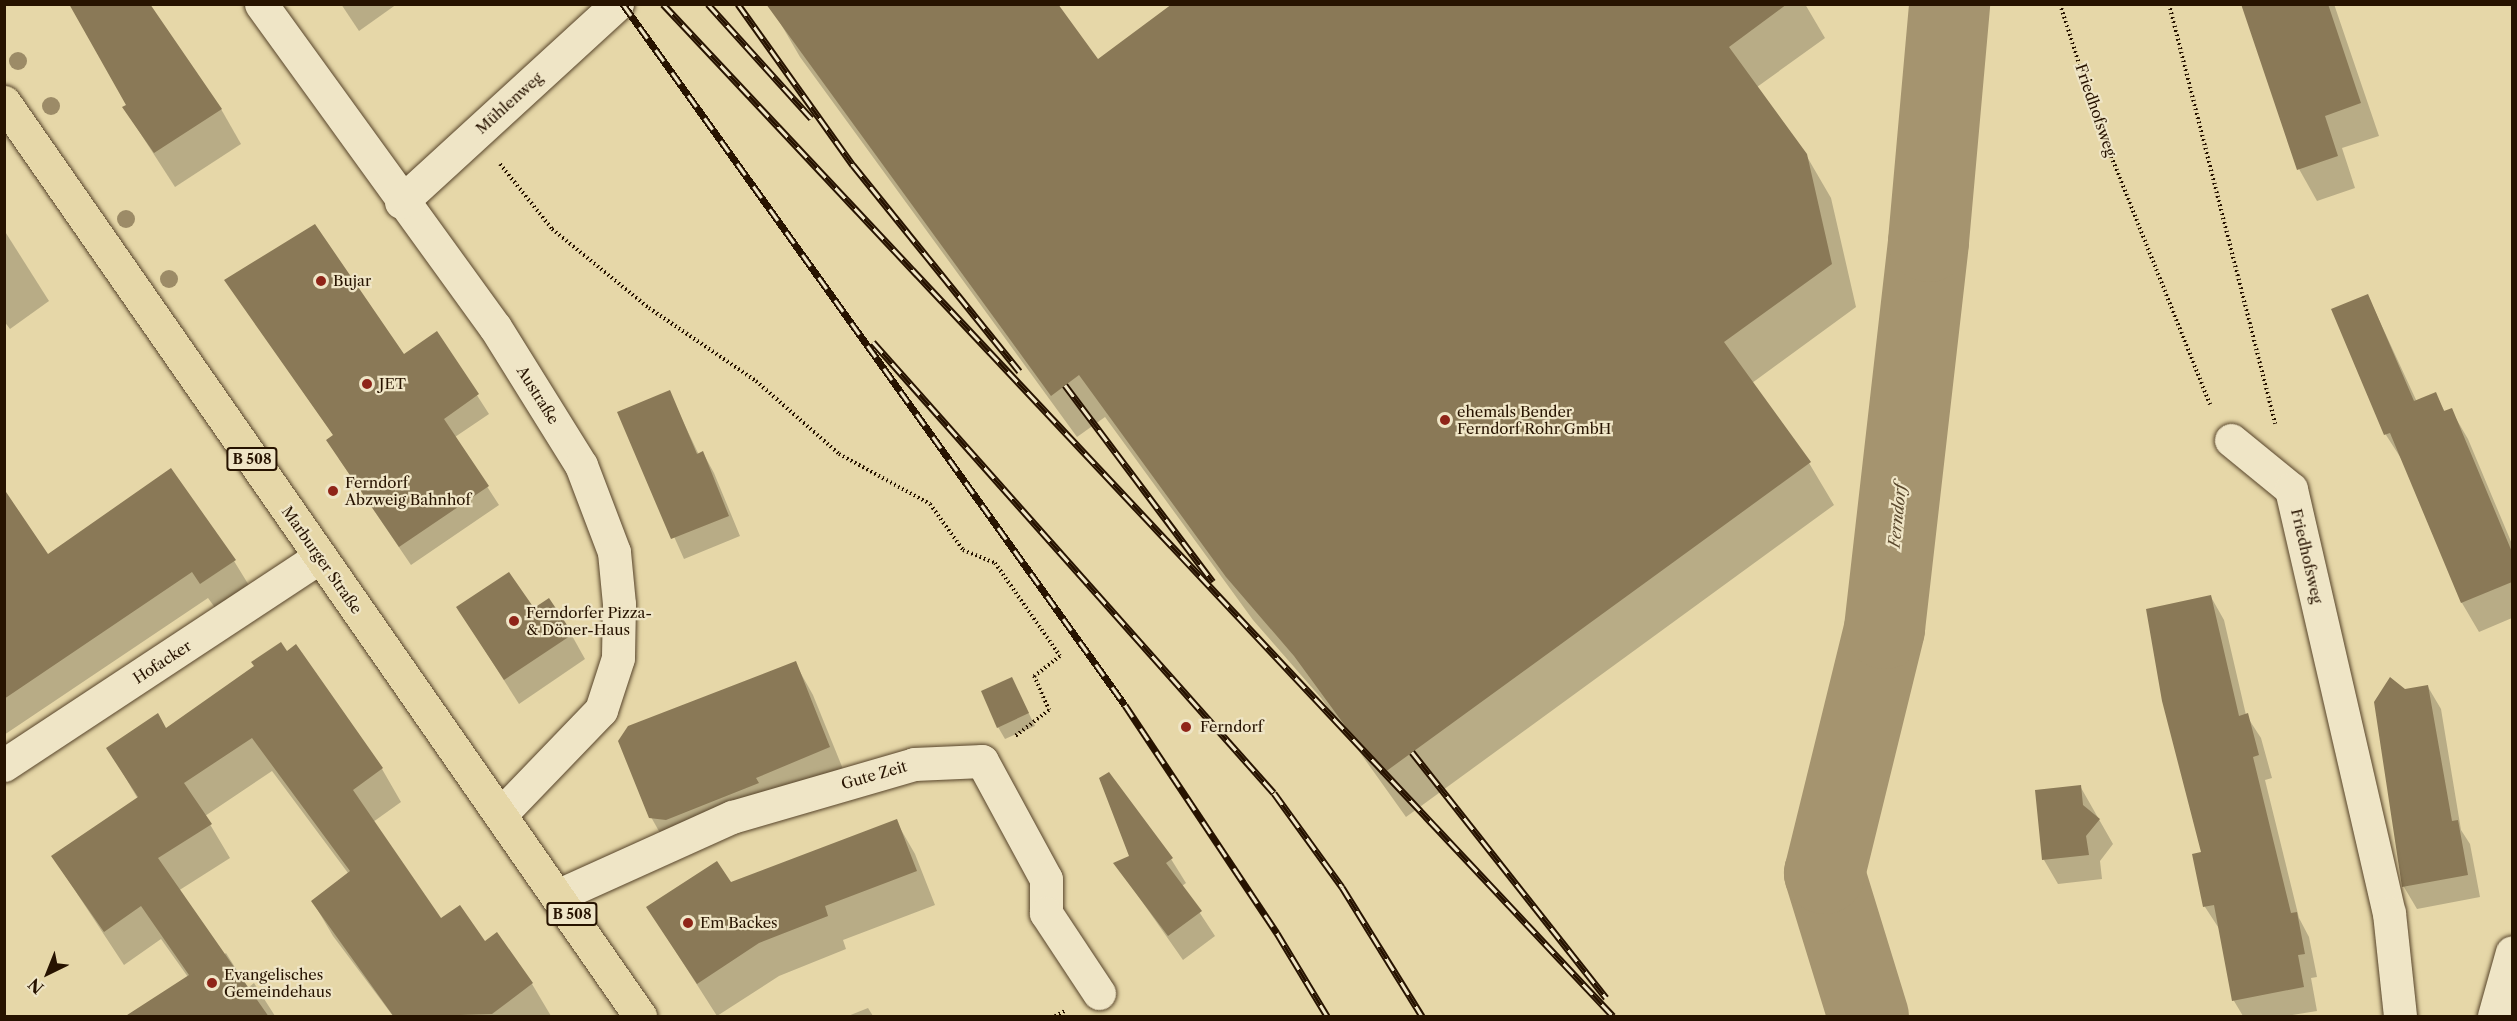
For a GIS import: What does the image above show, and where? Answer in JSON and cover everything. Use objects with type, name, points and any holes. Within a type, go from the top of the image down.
[{"type":"main road","name":"Marburger Straße","points":[[4,102],[319,557],[559,895],[640,1017]]},
{"type":"street","name":"Austraße","points":[[261,4],[401,202],[495,327],[581,465],[614,552],[620,604],[618,658],[602,710],[502,813]]},
{"type":"street","name":"Mühlenweg","points":[[401,202],[617,4]]},
{"type":"street","name":"Friedhofsweg","points":[[2231,440],[2291,489],[2390,913],[2400,1017]]},
{"type":"street","name":"Hofacker","points":[[4,765],[319,557]]},
{"type":"street","name":"Gute Zeit","points":[[559,895],[732,817],[914,764],[982,761]]},
{"type":"street","points":[[982,761],[1046,879],[1046,913],[1100,993]]},
{"type":"street","points":[[2494,1017],[2512,952]]},
{"type":"path","name":"Friedhofsweg","points":[[2061,4],[2098,123],[2205,398],[2231,440]]},
{"type":"path","points":[[2169,4],[2291,489]]},
{"type":"path","points":[[475,134],[552,229],[649,308],[756,381],[840,454],[930,504],[963,550],[995,563],[1060,656],[1034,676],[1049,710],[982,761]]},
{"type":"building","points":[[69,4],[150,4],[222,109],[154,153],[122,107],[126,105]]},
{"type":"building","name":"ehemals Bender Ferndorf Rohr GmbH","points":[[766,4],[1058,4],[1098,59],[1172,4],[1787,4],[1729,47],[1807,154],[1832,264],[1724,342],[1811,462],[1381,775],[1294,656],[1226,577],[1079,375],[1051,396]]},
{"type":"building","points":[[2241,4],[2328,4],[2361,103],[2325,116],[2338,156],[2297,170]]},
{"type":"building","points":[[315,224],[404,354],[437,331],[479,394],[444,419],[489,486],[399,547],[326,440],[333,435],[224,280]]},
{"type":"building","points":[[2368,294],[2414,401],[2436,392],[2444,411],[2452,408],[2512,552],[2512,582],[2461,603],[2390,433],[2384,435],[2331,309]]},
{"type":"building","points":[[670,390],[697,454],[703,451],[729,516],[671,539],[617,412]]},
{"type":"building","points":[[171,468],[236,560],[200,584],[192,572],[4,699],[4,489],[48,554]]},
{"type":"building","name":"Ferndorfer Pizza- & Döner-Haus","points":[[509,572],[534,608],[549,598],[573,634],[504,680],[456,607]]},
{"type":"building","points":[[2211,595],[2239,716],[2248,713],[2259,755],[2253,757],[2291,913],[2297,912],[2305,954],[2298,955],[2304,987],[2232,1001],[2214,905],[2203,907],[2192,854],[2201,852],[2162,701],[2146,609]]},
{"type":"building","points":[[281,642],[287,651],[296,644],[383,768],[353,790],[441,918],[460,905],[485,941],[497,932],[533,983],[492,1014],[394,1017],[311,901],[350,871],[252,738],[184,783],[212,824],[158,858],[269,1017],[124,1017],[189,975],[141,906],[104,932],[51,856],[138,797],[106,748],[158,713],[166,728],[254,666],[251,662]]},
{"type":"building","points":[[796,661],[830,747],[756,778],[759,783],[666,820],[649,818],[618,741],[628,726]]},
{"type":"building","points":[[1012,677],[1029,713],[997,728],[981,691]]},
{"type":"building","points":[[2390,677],[2405,689],[2428,685],[2452,821],[2458,820],[2468,875],[2402,887],[2374,702]]},
{"type":"building","points":[[1109,772],[1173,858],[1166,863],[1202,911],[1168,936],[1113,863],[1129,856],[1099,778]]},
{"type":"building","points":[[2081,785],[2083,805],[2100,819],[2086,836],[2089,855],[2042,860],[2035,790]]},
{"type":"building","points":[[897,819],[917,871],[825,906],[828,916],[759,943],[697,984],[646,907],[717,861],[731,882]]},
{"type":"waterway","name":"Ferndorf","points":[[1868,1016],[1824,873],[1884,628],[1928,241],[1949,4]]},
{"type":"railway","points":[[623,4],[1125,705],[1277,933],[1327,1016]]},
{"type":"railway","points":[[663,4],[1613,1016]]},
{"type":"railway","points":[[708,4],[811,118]]},
{"type":"railway","points":[[738,4],[853,165],[1019,371]]},
{"type":"railway","points":[[873,342],[1274,793],[1342,887],[1422,1016]]},
{"type":"railway","points":[[1065,385],[1213,582]]},
{"type":"railway","points":[[1412,752],[1606,998]]},
{"type":"place","name":"Bujar","points":[[321,281]]},
{"type":"place","name":"JET","points":[[367,384]]},
{"type":"place","name":"ehemals Bender Ferndorf Rohr GmbH","points":[[1445,420]]},
{"type":"place","name":"Ferndorf Abzweig Bahnhof","points":[[333,491]]},
{"type":"place","name":"Ferndorfer Pizza- & Döner-Haus","points":[[514,621]]},
{"type":"place","name":"Ferndorf","points":[[1186,727]]},
{"type":"place","name":"Em Backes","points":[[688,923]]},
{"type":"place","name":"Evangelisches Gemeindehaus","points":[[212,983]]}]
